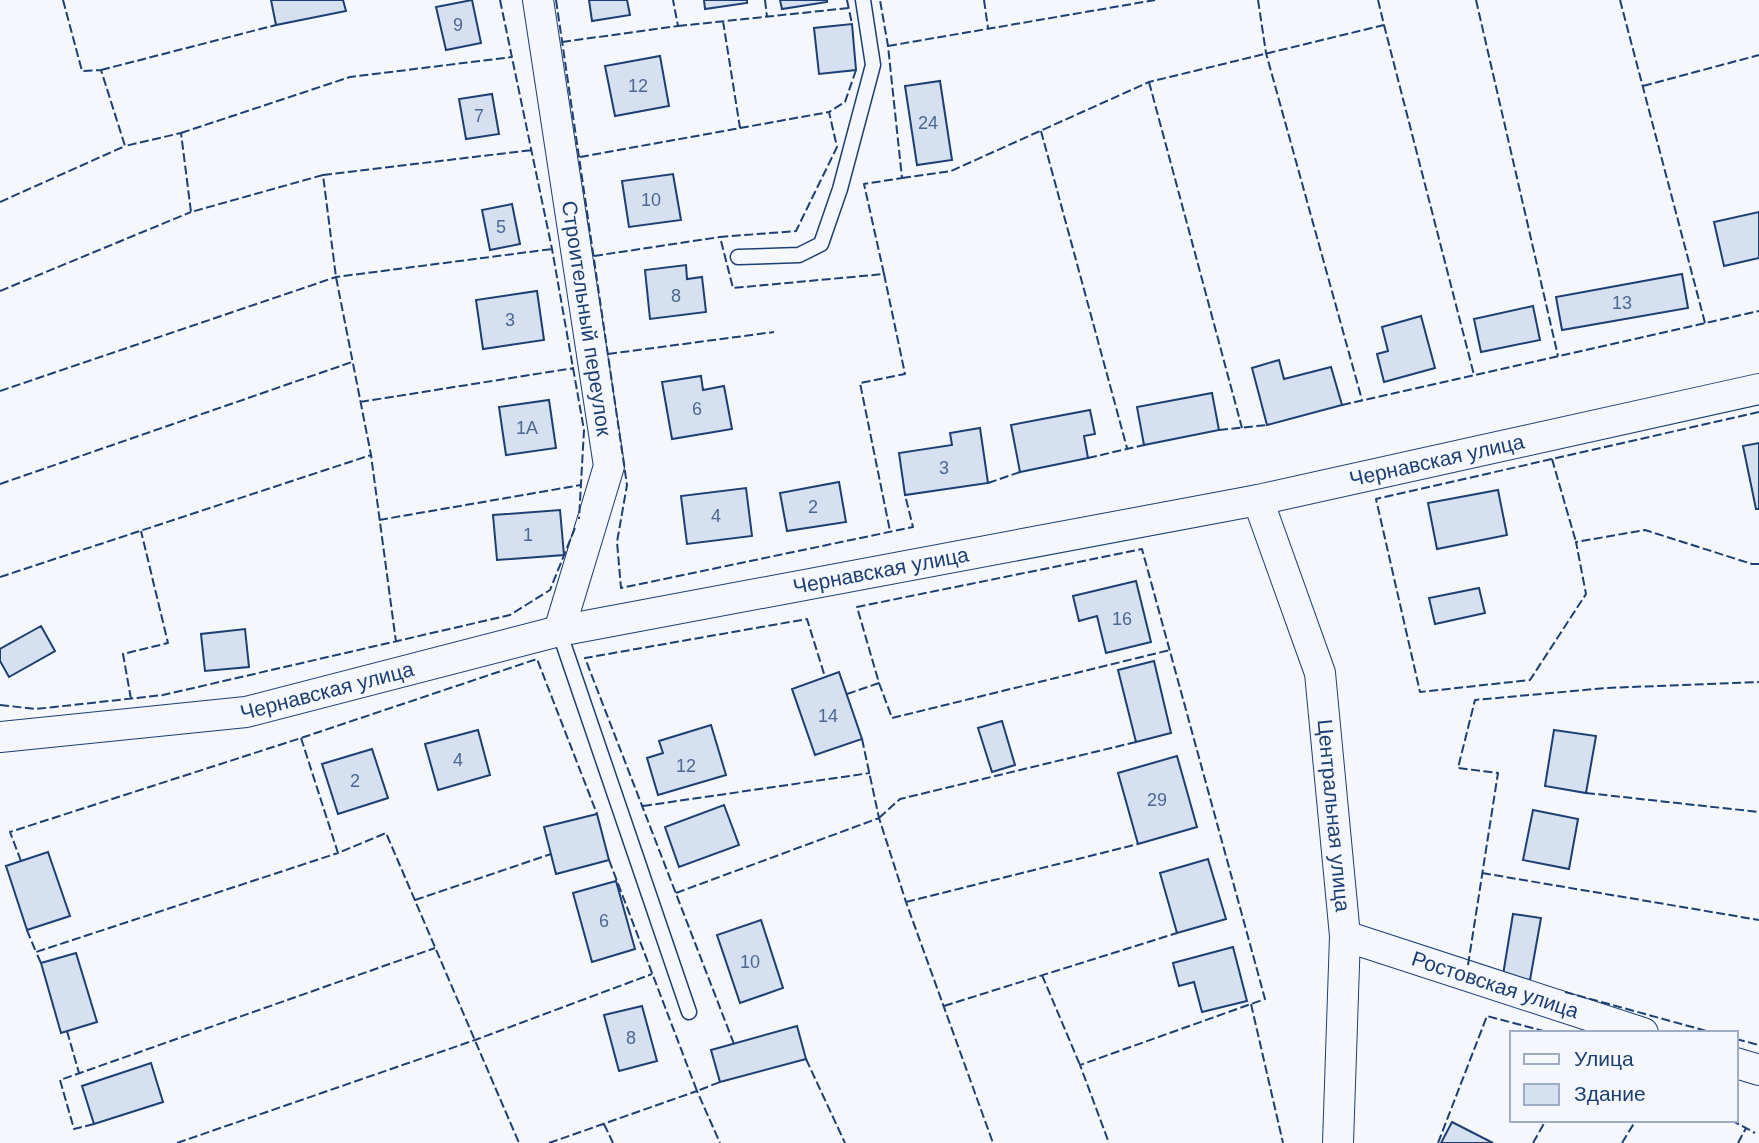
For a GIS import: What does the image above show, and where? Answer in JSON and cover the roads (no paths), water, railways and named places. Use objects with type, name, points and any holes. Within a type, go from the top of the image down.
[{"type":"street","name":"Строительный переулок","points":[[538,0],[609,466],[559,631]]},
{"type":"street","name":"Чернавская улица","points":[[0,737],[246,712],[559,631],[1258,500],[1759,389]]},
{"type":"street","name":"Центральная улица","points":[[1258,500],[1320,673],[1345,936],[1338,1143]]},
{"type":"street","name":"Ростовская улица","points":[[1345,936],[1637,1031]]},
{"type":"street","points":[[1738,1064],[1759,1070]]},
{"type":"lane","points":[[738,257],[799,255],[821,244],[839,190],[873,65],[863,0]]},
{"type":"lane","points":[[559,631],[689,1012]]}]
